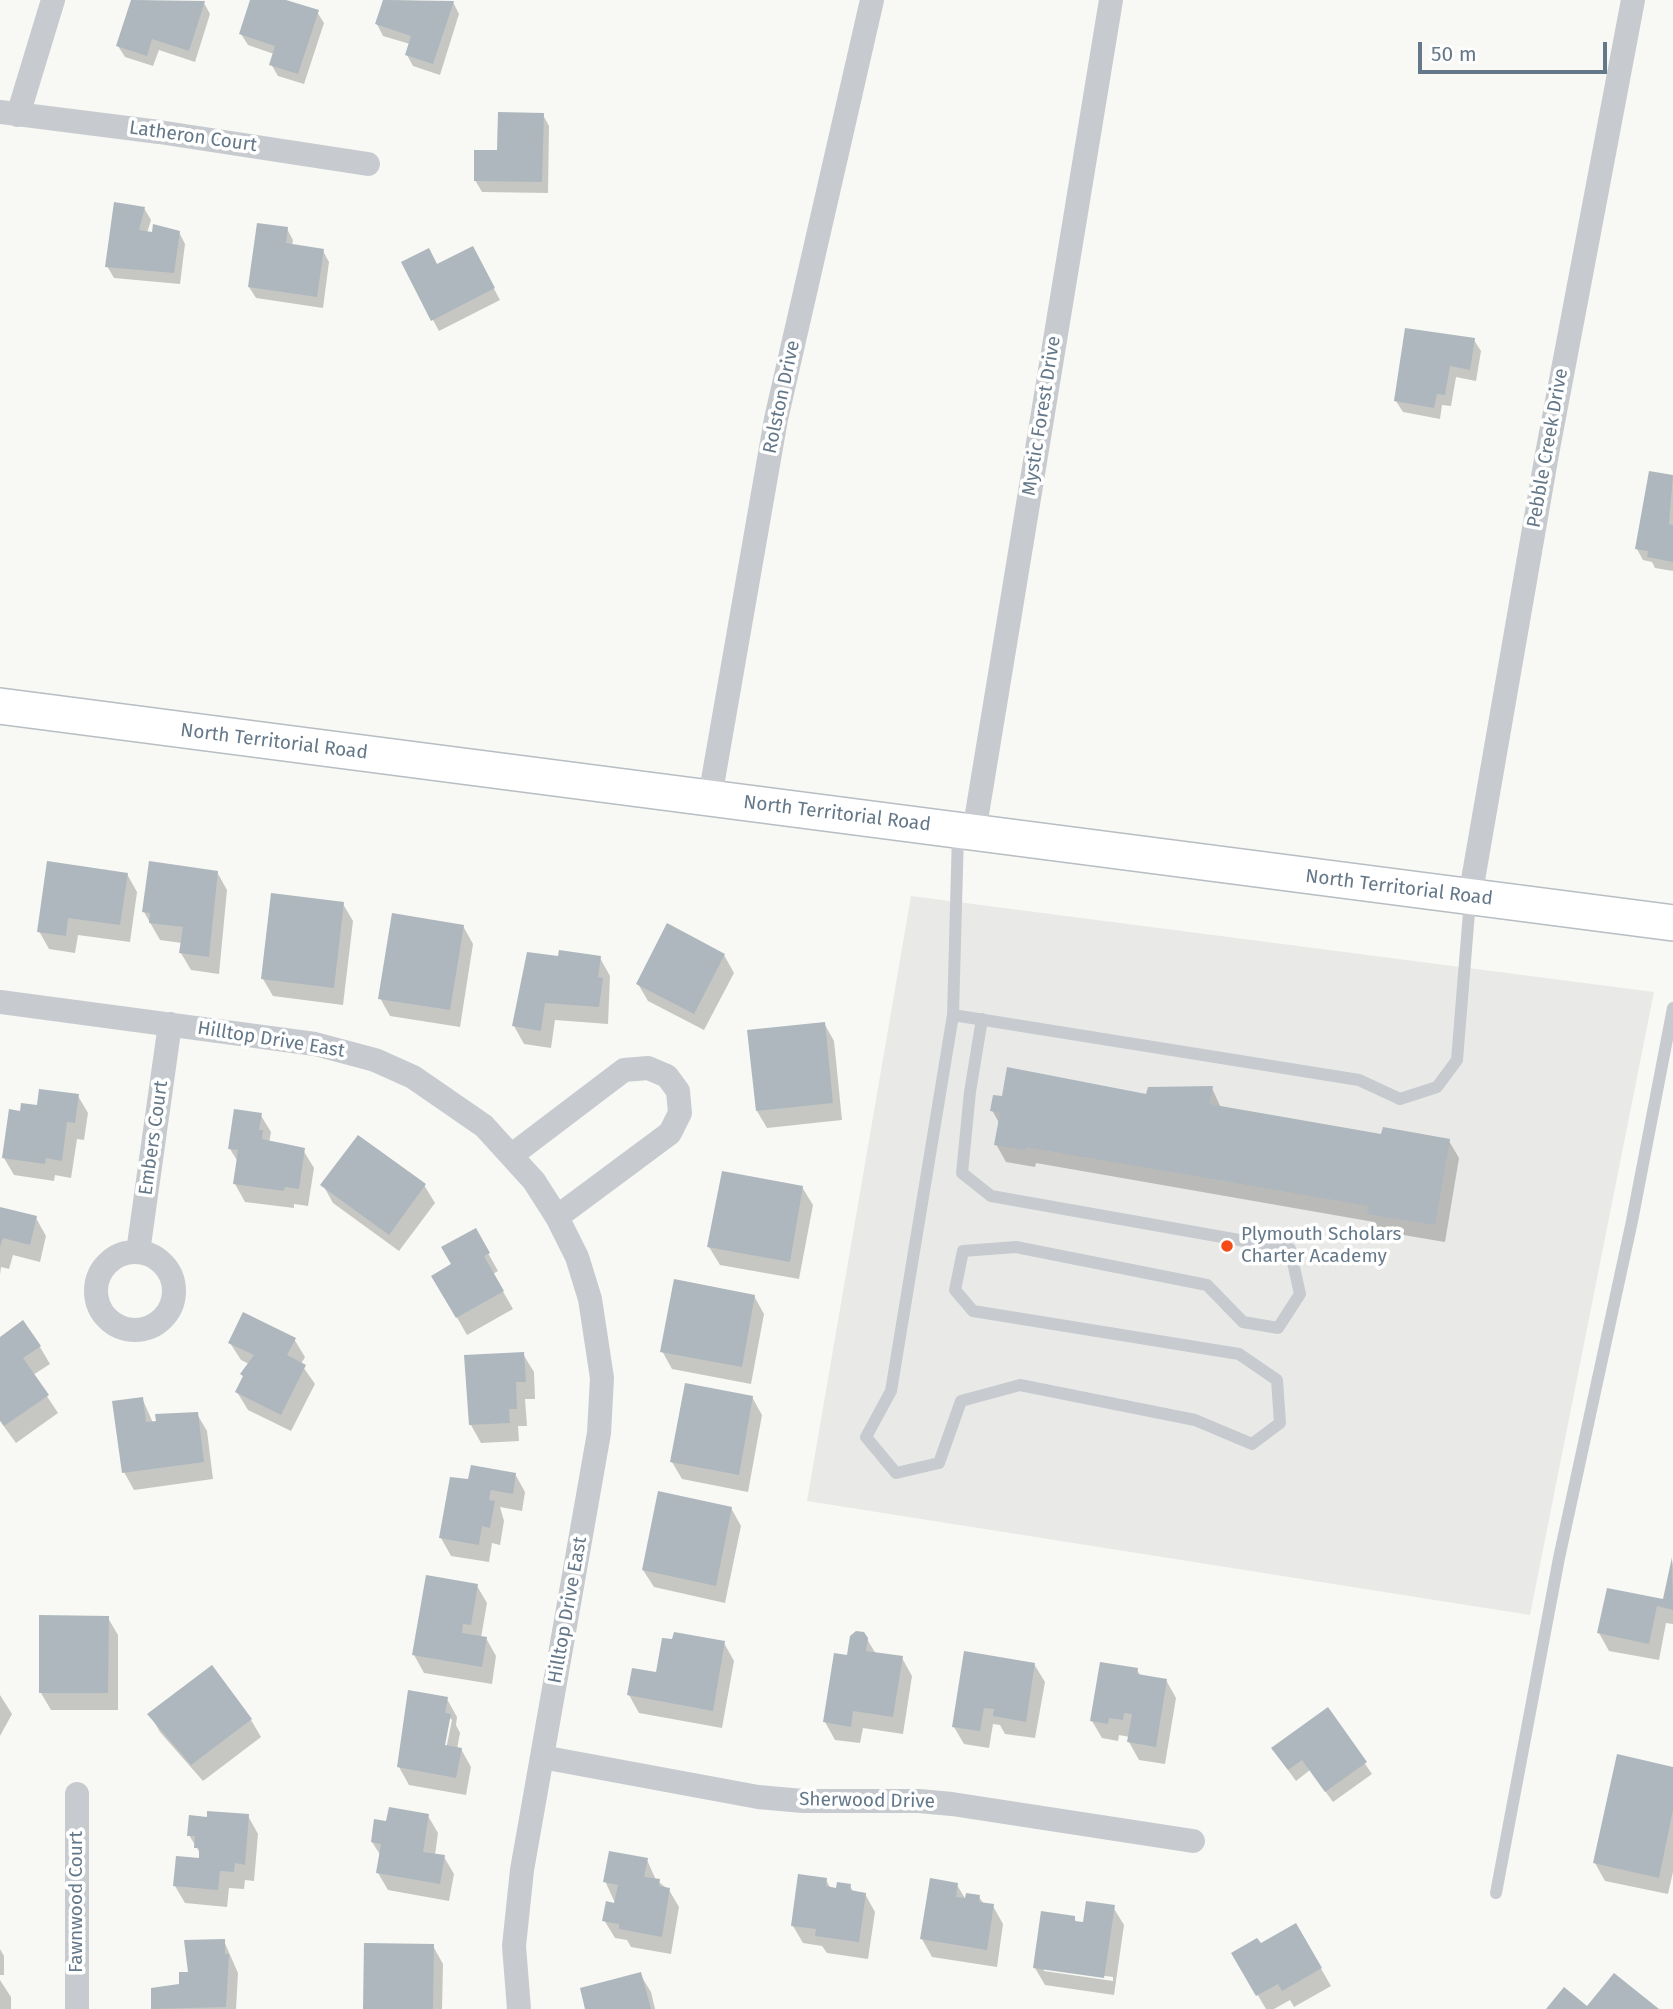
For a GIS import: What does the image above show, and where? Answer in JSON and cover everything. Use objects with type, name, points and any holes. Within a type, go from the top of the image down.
[{"type":"main road","name":"North Territorial Road","points":[[0,706],[1673,923]]},
{"type":"street","points":[[9,113],[53,0]]},
{"type":"street","name":"Rolston Drive","points":[[710,797],[776,419],[872,0]]},
{"type":"street","name":"Mystic Forest Drive","points":[[966,831],[1111,0]]},
{"type":"street","name":"Pebble Creek Drive","points":[[1470,897],[1546,454],[1633,0]]},
{"type":"street","name":"Latheron Court","points":[[9,113],[159,132],[368,164]]},
{"type":"street","name":"Hilltop Drive East","points":[[0,1002],[315,1044],[375,1060],[413,1077],[448,1098],[484,1126],[513,1154],[558,1217],[577,1257],[590,1299],[603,1378],[599,1433],[522,1870],[514,1946],[519,2009]]},
{"type":"street","name":"Embers Court","points":[[138,1252],[170,1024]]},
{"type":"street","points":[[513,1154],[624,1070],[648,1068],[667,1076],[678,1091],[680,1113],[670,1133],[558,1217]]},
{"type":"street","name":"Sherwood Drive","points":[[542,1757],[758,1797],[803,1801],[941,1803],[1193,1841]]},
{"type":"street","name":"Fawnwood Court","points":[[77,1794],[77,2009]]},
{"type":"lane","points":[[966,831],[953,1015],[891,1391],[866,1437],[896,1473],[939,1463],[961,1401],[1020,1385],[1195,1420],[1252,1444],[1280,1423],[1277,1380],[1239,1354],[973,1311],[955,1290],[963,1251],[1016,1247],[1207,1285],[1243,1322],[1278,1328],[1300,1294],[1290,1249],[991,1196],[962,1173],[970,1092],[982,1019]]},
{"type":"lane","points":[[953,1015],[1359,1080],[1400,1099],[1437,1087],[1457,1060],[1470,897]]},
{"type":"lane","points":[[1496,1893],[1559,1558],[1632,1222],[1673,1008]]},
{"type":"shaded area","name":"Plymouth Scholars Charter Academy","points":[[911,896],[1654,992],[1530,1615],[807,1501]]},
{"type":"building","points":[[131,0],[205,1],[189,51],[152,39],[147,56],[116,46]]},
{"type":"building","points":[[250,0],[286,0],[319,10],[298,74],[269,65],[275,46],[239,34]]},
{"type":"building","points":[[383,0],[454,1],[433,64],[405,55],[411,36],[375,24]]},
{"type":"building","points":[[498,112],[544,113],[542,182],[474,181],[474,150],[497,150]]},
{"type":"building","points":[[114,202],[145,207],[139,230],[152,232],[153,224],[180,231],[174,273],[105,267]]},
{"type":"building","points":[[257,223],[288,227],[286,243],[324,249],[317,297],[248,287]]},
{"type":"building","points":[[473,246],[495,288],[431,321],[401,262],[429,248],[437,264]]},
{"type":"building","points":[[1405,328],[1475,338],[1470,370],[1450,366],[1445,395],[1437,394],[1434,408],[1394,401]]},
{"type":"building","points":[[1649,471],[1673,475],[1669,524],[1673,525],[1673,562],[1647,557],[1648,551],[1635,549]]},
{"type":"building","points":[[47,861],[128,873],[120,925],[68,918],[66,936],[37,932]]},
{"type":"building","points":[[149,861],[218,871],[209,957],[179,953],[183,927],[149,923],[150,913],[142,912]]},
{"type":"building","points":[[271,893],[344,902],[334,988],[261,979]]},
{"type":"building","points":[[392,913],[464,925],[450,1010],[378,999]]},
{"type":"building","points":[[667,923],[725,954],[694,1014],[636,984]]},
{"type":"building","points":[[559,950],[601,956],[598,977],[603,978],[599,1007],[545,1003],[541,1031],[512,1026],[527,952],[558,956]]},
{"type":"building","points":[[825,1022],[833,1103],[756,1111],[747,1030]]},
{"type":"building","points":[[1007,1067],[1146,1094],[1148,1087],[1213,1086],[1209,1104],[1381,1134],[1383,1127],[1450,1139],[1435,1225],[1367,1214],[1369,1206],[1026,1147],[1025,1150],[994,1145],[1000,1113],[990,1111],[993,1095],[1002,1096]]},
{"type":"building","points":[[39,1089],[79,1094],[75,1123],[67,1122],[62,1161],[46,1158],[45,1164],[2,1158],[9,1109],[20,1111],[21,1103],[37,1105]]},
{"type":"building","points":[[234,1109],[262,1113],[259,1130],[263,1130],[262,1139],[305,1148],[299,1189],[285,1187],[284,1191],[233,1184],[238,1150],[228,1149]]},
{"type":"building","points":[[358,1135],[426,1184],[389,1235],[320,1185]]},
{"type":"building","points":[[722,1171],[803,1186],[790,1262],[707,1247]]},
{"type":"building","points":[[0,1207],[37,1216],[30,1245],[3,1238],[0,1247]]},
{"type":"building","points":[[476,1228],[490,1253],[484,1256],[504,1291],[456,1318],[431,1276],[451,1264],[441,1247]]},
{"type":"building","points":[[674,1279],[755,1295],[742,1367],[660,1352]]},
{"type":"building","points":[[243,1312],[296,1338],[287,1355],[306,1365],[281,1415],[235,1392],[243,1376],[240,1374],[254,1355],[228,1343]]},
{"type":"building","points":[[23,1320],[41,1346],[23,1358],[49,1395],[4,1426],[0,1420],[0,1337]]},
{"type":"building","points":[[524,1352],[526,1382],[516,1382],[517,1409],[509,1409],[510,1423],[469,1425],[464,1355]]},
{"type":"building","points":[[685,1383],[753,1396],[739,1475],[670,1462]]},
{"type":"building","points":[[143,1397],[146,1422],[156,1421],[155,1414],[198,1412],[204,1462],[122,1473],[112,1401]]},
{"type":"building","points":[[471,1465],[516,1473],[513,1494],[491,1490],[489,1500],[495,1501],[490,1528],[482,1526],[479,1545],[439,1538],[450,1477],[468,1479]]},
{"type":"building","points":[[658,1491],[732,1507],[716,1586],[642,1570]]},
{"type":"building","points":[[1672,1557],[1673,1610],[1657,1606],[1649,1644],[1597,1633],[1607,1588],[1663,1599]]},
{"type":"building","points":[[426,1575],[478,1584],[471,1625],[463,1624],[462,1633],[487,1637],[482,1667],[412,1655]]},
{"type":"building","points":[[39,1615],[109,1616],[108,1693],[39,1693]]},
{"type":"building","points":[[856,1631],[864,1632],[868,1638],[866,1651],[903,1656],[893,1717],[853,1711],[851,1727],[823,1722],[834,1653],[847,1655],[850,1636]]},
{"type":"building","points":[[674,1632],[725,1641],[713,1711],[627,1695],[632,1668],[656,1672],[662,1638],[672,1639]]},
{"type":"building","points":[[964,1651],[1035,1663],[1026,1722],[993,1716],[994,1709],[984,1708],[980,1731],[952,1727]]},
{"type":"building","points":[[1100,1662],[1138,1668],[1137,1674],[1167,1679],[1156,1747],[1127,1742],[1132,1714],[1124,1713],[1123,1720],[1109,1718],[1108,1724],[1090,1721]]},
{"type":"building","points":[[212,1665],[252,1719],[191,1765],[147,1714]]},
{"type":"building","points":[[408,1690],[448,1697],[445,1713],[451,1714],[445,1745],[462,1748],[456,1778],[397,1767]]},
{"type":"building","points":[[1328,1707],[1367,1762],[1325,1792],[1302,1760],[1288,1770],[1271,1748]]},
{"type":"building","points":[[1617,1754],[1673,1767],[1673,1810],[1659,1878],[1593,1863]]},
{"type":"building","points":[[389,1807],[429,1814],[423,1852],[445,1855],[440,1884],[376,1873],[381,1844],[371,1842],[374,1819],[386,1821]]},
{"type":"building","points":[[207,1811],[249,1814],[245,1865],[235,1863],[234,1872],[220,1871],[218,1890],[173,1886],[176,1856],[199,1858],[199,1848],[194,1848],[195,1836],[187,1836],[189,1815],[207,1817]]},
{"type":"building","points":[[609,1851],[648,1858],[644,1877],[660,1879],[659,1886],[670,1888],[662,1937],[619,1929],[619,1924],[602,1921],[606,1901],[614,1903],[618,1885],[603,1882]]},
{"type":"building","points":[[798,1874],[827,1878],[826,1886],[836,1888],[837,1882],[851,1884],[850,1890],[866,1893],[859,1942],[815,1936],[816,1929],[791,1926]]},
{"type":"building","points":[[930,1878],[958,1883],[956,1897],[965,1898],[966,1893],[980,1895],[979,1902],[994,1904],[987,1950],[920,1939]]},
{"type":"building","points":[[1086,1901],[1115,1905],[1104,1978],[1033,1968],[1041,1911],[1075,1916],[1075,1921],[1083,1922]]},
{"type":"building","points":[[1296,1923],[1322,1968],[1282,1991],[1278,1984],[1256,1996],[1231,1953],[1257,1938],[1261,1943]]},
{"type":"building","points":[[225,1939],[225,1954],[229,1954],[226,2007],[151,2009],[151,1988],[179,1984],[179,1972],[188,1972],[184,1940]]},
{"type":"building","points":[[364,1943],[434,1944],[433,2009],[363,2009]]},
{"type":"building","points":[[641,1972],[651,2009],[585,2009],[580,1988]]},
{"type":"building","points":[[1614,1973],[1659,2009],[1546,2009],[1564,1987],[1587,2006]]},
{"type":"place","name":"Plymouth Scholars Charter Academy","points":[[1227,1246]]}]
